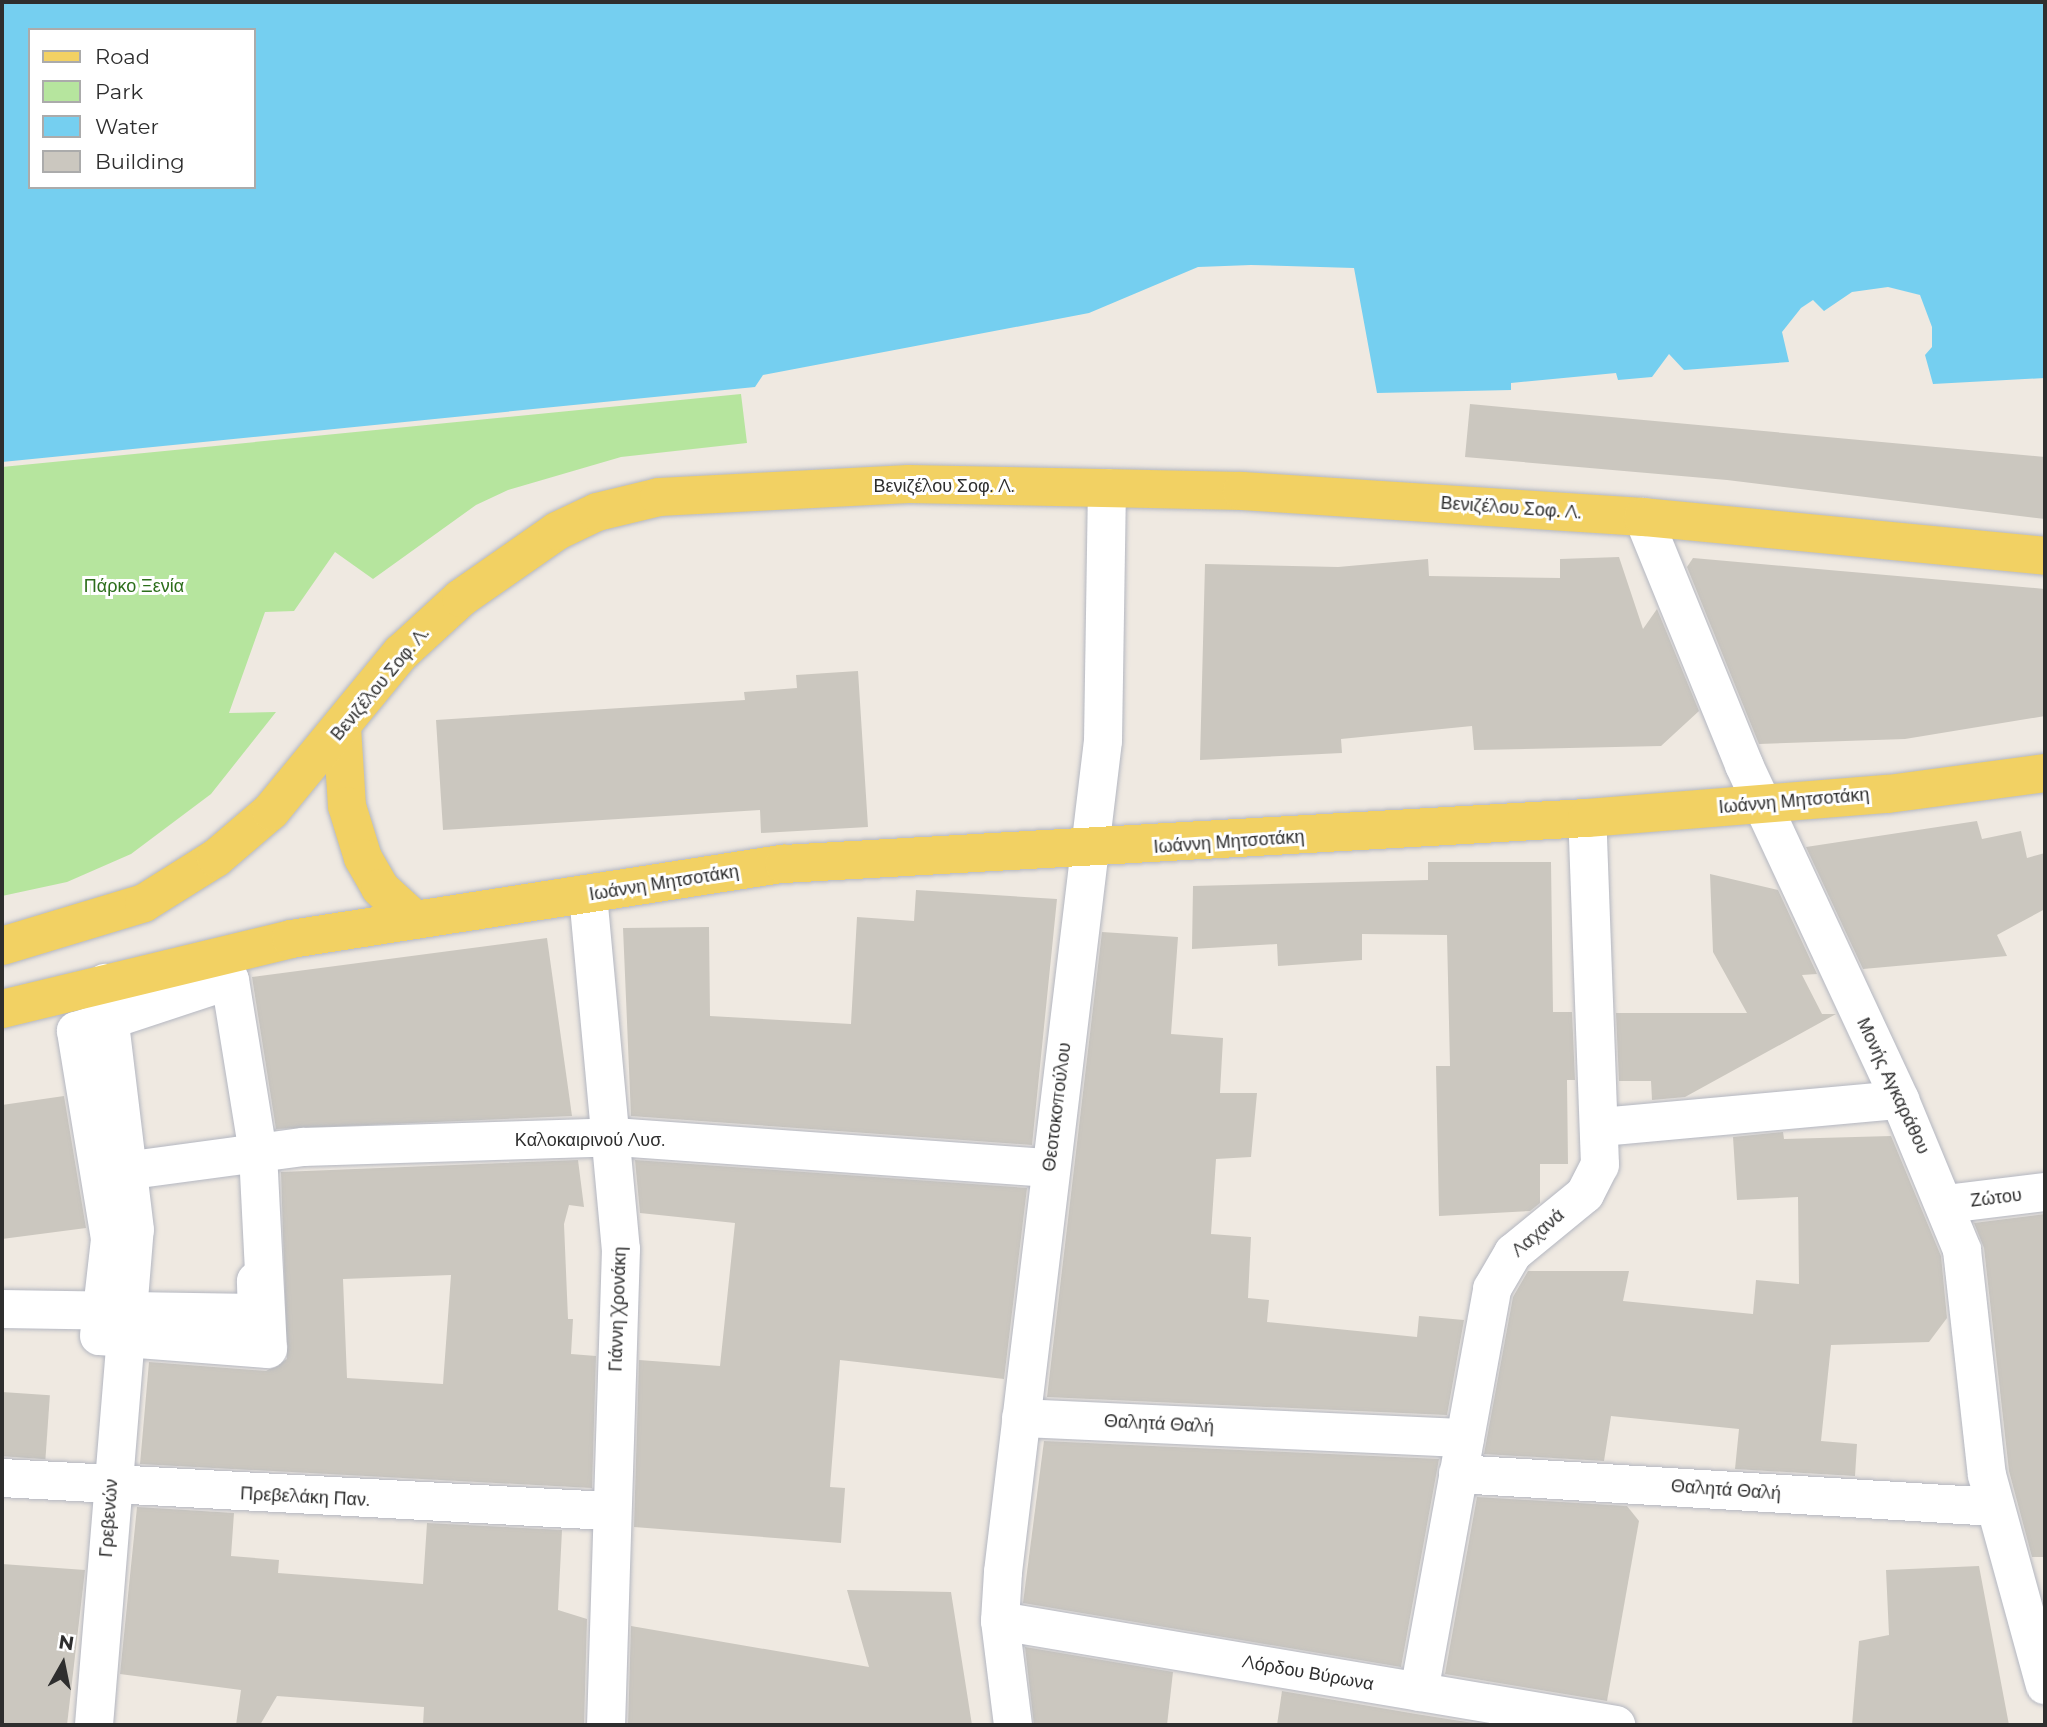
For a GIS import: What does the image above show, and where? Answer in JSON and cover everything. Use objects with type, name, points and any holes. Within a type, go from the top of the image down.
[{"type":"main road","name":"Βενιζέλου Σοφ. Λ.","points":[[2,946],[81,926],[172,887],[271,811],[401,653],[444,613],[508,560],[597,512],[734,489],[1107,488],[1643,517],[2045,556]]},
{"type":"main road","points":[[342,727],[344,785],[363,858],[380,888],[414,919]]},
{"type":"main road","name":"Ιωάννη Μητσοτάκη","points":[[414,919],[784,864],[1090,849],[1587,818],[1762,803],[2045,772]]},
{"type":"main road","points":[[2,1009],[228,951],[414,919]]},
{"type":"street","name":"Θεοτοκοπούλου","points":[[1013,1725],[1000,1621],[1048,1168],[1103,741],[1107,488]]},
{"type":"street","name":"Μονής Αγκαράθου","points":[[1643,517],[1762,803],[1947,1204],[1966,1269],[1994,1507],[2045,1685]]},
{"type":"street","name":"Λαχανά","points":[[1419,1692],[1498,1270],[1585,1194],[1600,1165],[1601,1127],[1587,818]]},
{"type":"street","name":"Γιάννη Χρονάκη","points":[[588,895],[615,1137],[621,1250],[608,1511],[606,1725]]},
{"type":"street","points":[[2,1309],[118,1320],[257,1313],[253,1154],[230,980],[217,987],[111,1023],[76,1031],[110,1239],[118,1320]]},
{"type":"street","points":[[105,983],[132,1170],[118,1320]]},
{"type":"street","points":[[1601,1127],[1900,1100]]},
{"type":"street","name":"Καλοκαιρινού Λυσ.","points":[[132,1170],[253,1154],[615,1137],[1048,1168]]},
{"type":"street","name":"Ζώτου","points":[[1947,1204],[2045,1192]]},
{"type":"street","name":"Γρεβενών","points":[[94,1725],[112,1486],[118,1320]]},
{"type":"street","name":"Θαλητά Θαλή","points":[[1021,1418],[1462,1456],[1994,1507]]},
{"type":"street","name":"Πρεβελάκη Παν.","points":[[2,1478],[608,1511]]},
{"type":"street","name":"Λόρδου Βύρωνα","points":[[1000,1621],[1419,1692],[1510,1716],[1616,1725]]},
{"type":"green space","name":"Πάρκο Ξενία","points":[[741,394],[747,443],[621,457],[508,490],[476,505],[373,579],[335,552],[294,611],[265,612],[229,713],[276,712],[211,794],[131,854],[67,882],[2,896],[2,467]]},
{"type":"water","points":[[2,2],[2045,2],[2045,378],[1933,384],[1925,355],[1932,347],[1932,327],[1920,295],[1888,287],[1852,292],[1824,311],[1813,300],[1801,308],[1782,332],[1789,362],[1684,370],[1669,354],[1652,377],[1618,380],[1616,373],[1511,383],[1511,390],[1377,393],[1354,268],[1251,265],[1198,267],[1089,313],[763,375],[755,387],[2,462]]},
{"type":"building","points":[[1470,404],[2045,457],[2045,519],[1727,480],[1465,457]]},
{"type":"building","points":[[1619,557],[1643,629],[1657,609],[1699,711],[1661,746],[1474,750],[1472,726],[1341,739],[1342,753],[1200,760],[1205,564],[1338,567],[1428,559],[1429,576],[1560,578],[1560,559]]},
{"type":"building","points":[[1693,558],[2045,589],[2045,716],[1905,739],[1759,744],[1687,567]]},
{"type":"building","points":[[858,671],[868,827],[761,833],[760,810],[443,830],[436,720],[745,700],[744,692],[797,688],[796,675]]},
{"type":"building","points":[[1977,821],[1982,839],[2021,831],[2027,858],[2045,853],[2045,909],[1997,935],[2007,956],[1863,969],[1806,847]]},
{"type":"building","points":[[1428,862],[1551,862],[1553,1012],[1572,1012],[1575,1080],[1567,1080],[1568,1164],[1540,1164],[1540,1203],[1530,1211],[1439,1216],[1436,1066],[1450,1066],[1447,935],[1362,934],[1362,960],[1278,966],[1277,944],[1192,949],[1193,886],[1428,880]]},
{"type":"building","points":[[1710,874],[1778,890],[1817,974],[1802,975],[1822,1014],[1836,1014],[1685,1097],[1652,1100],[1651,1081],[1619,1081],[1616,1013],[1747,1013],[1713,952]]},
{"type":"building","points":[[916,890],[1057,899],[1032,1145],[631,1116],[623,928],[709,927],[710,1016],[851,1024],[857,917],[914,921]]},
{"type":"building","points":[[1102,932],[1178,937],[1171,1034],[1223,1038],[1220,1093],[1257,1093],[1251,1157],[1216,1159],[1211,1234],[1251,1237],[1248,1298],[1269,1300],[1267,1322],[1417,1337],[1419,1316],[1464,1320],[1447,1415],[1047,1397]]},
{"type":"building","points":[[547,938],[572,1116],[276,1129],[252,977]]},
{"type":"building","points":[[64,1096],[86,1228],[2,1239],[2,1105]]},
{"type":"building","points":[[1783,1132],[1784,1139],[1891,1136],[1941,1256],[1947,1318],[1929,1342],[1831,1345],[1821,1441],[1857,1444],[1855,1476],[1735,1469],[1739,1429],[1611,1416],[1604,1461],[1484,1454],[1513,1297],[1528,1271],[1629,1271],[1623,1301],[1753,1314],[1756,1280],[1799,1284],[1798,1197],[1737,1200],[1733,1137]]},
{"type":"building","points":[[578,1160],[584,1207],[569,1205],[564,1224],[568,1319],[573,1319],[571,1354],[596,1356],[592,1488],[140,1464],[149,1362],[266,1371],[287,1359],[281,1172]],"holes":[[[451,1275],[443,1384],[347,1378],[343,1279]]]},
{"type":"building","points":[[635,1160],[1027,1188],[1004,1379],[840,1360],[830,1487],[845,1488],[841,1543],[634,1527],[639,1360],[720,1366],[735,1223],[640,1213]]},
{"type":"building","points":[[2045,1214],[2045,1557],[2032,1557],[2009,1471],[1984,1248],[1974,1223]]},
{"type":"building","points":[[2,1392],[50,1395],[45,1459],[2,1456]]},
{"type":"building","points":[[1044,1441],[1439,1459],[1401,1667],[1023,1603]]},
{"type":"building","points":[[1477,1497],[1627,1506],[1639,1521],[1607,1701],[1445,1674]]},
{"type":"building","points":[[137,1507],[234,1513],[231,1556],[279,1560],[278,1573],[423,1584],[427,1523],[562,1530],[558,1610],[587,1619],[584,1725],[423,1725],[424,1707],[277,1696],[260,1725],[236,1725],[241,1690],[120,1674]]},
{"type":"building","points":[[2,1564],[85,1570],[67,1725],[2,1725]]},
{"type":"building","points":[[1979,1566],[2009,1725],[1852,1725],[1859,1641],[1889,1635],[1886,1570]]},
{"type":"building","points":[[847,1590],[951,1592],[972,1725],[628,1725],[631,1626],[869,1667]]},
{"type":"building","points":[[1025,1647],[1173,1672],[1167,1725],[1034,1725]]},
{"type":"building","points":[[1282,1691],[1416,1714],[1486,1725],[1277,1725]]}]
